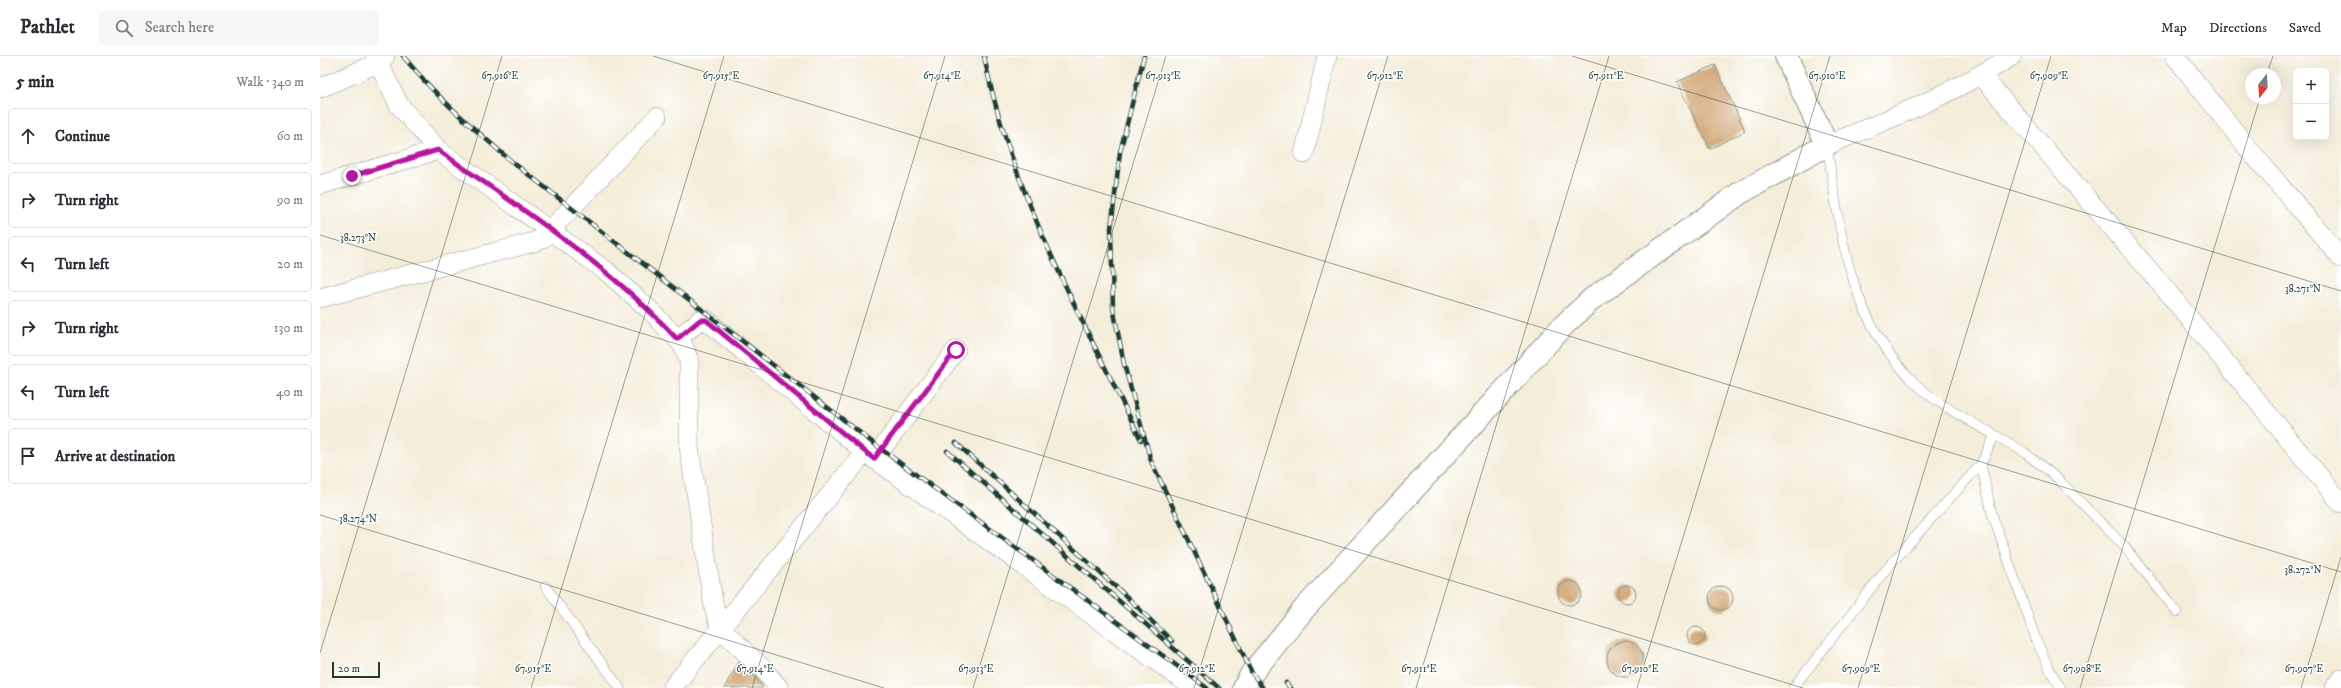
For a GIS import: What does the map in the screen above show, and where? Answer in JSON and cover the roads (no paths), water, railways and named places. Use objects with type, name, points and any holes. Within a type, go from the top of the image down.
[{"type":"street","points":[[1304,154],[1327,56]]},
{"type":"street","points":[[1786,56],[1827,145]]},
{"type":"street","points":[[1244,688],[1252,672],[1305,608],[1573,317],[1593,298],[1740,193],[1827,145],[1913,109],[1981,75],[2012,56]]},
{"type":"street","points":[[2175,56],[2242,141],[2341,258]]},
{"type":"street","points":[[320,88],[379,58],[399,105],[438,150],[606,271],[651,311],[683,345],[689,361],[689,447],[714,608],[721,629],[763,669],[779,688]]},
{"type":"street","points":[[1981,75],[2166,290],[2341,502]]},
{"type":"street","points":[[320,298],[534,242],[552,231],[571,208],[657,117]]},
{"type":"street","points":[[320,185],[438,150]]},
{"type":"street","points":[[677,339],[700,320],[706,320],[870,455],[1194,688]]},
{"type":"street","points":[[672,688],[870,455],[956,350]]},
{"type":"street","points":[[2334,688],[2341,679]]},
{"type":"lane","points":[[1827,145],[1842,242],[1865,313],[1881,341],[1914,382],[1954,412],[2024,452],[2057,478],[2124,546],[2177,612]]},
{"type":"lane","points":[[1793,688],[1888,567],[1981,464],[1995,435]]},
{"type":"lane","points":[[1981,464],[1992,514],[2037,642],[2051,672],[2061,688]]},
{"type":"lane","points":[[545,586],[620,688]]},
{"type":"railway","points":[[403,56],[441,98],[511,161],[881,449],[1207,688]]},
{"type":"railway","points":[[984,56],[996,107],[1011,156],[1030,205],[1072,300],[1141,440]]},
{"type":"railway","points":[[1144,56],[1120,152],[1111,229],[1113,307],[1124,364],[1151,461],[1252,673],[1263,688]]},
{"type":"railway","points":[[956,443],[1127,597],[1172,641]]},
{"type":"railway","points":[[947,451],[1219,688]]},
{"type":"railway","points":[[1286,683],[1290,688]]}]
